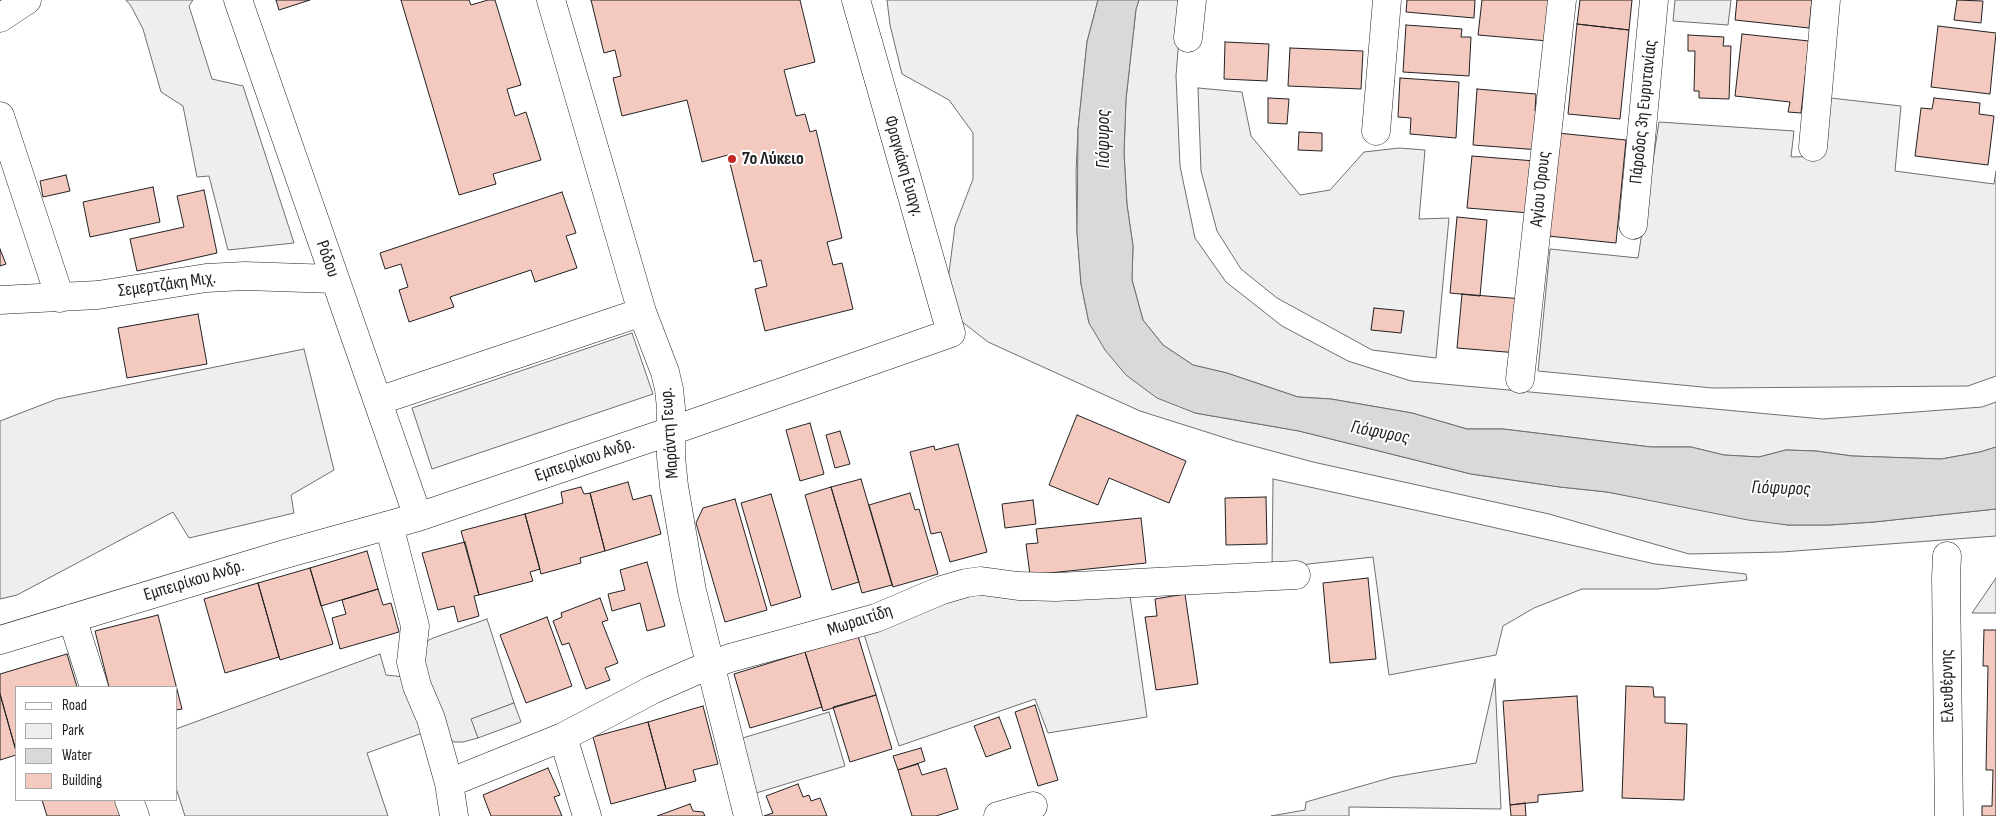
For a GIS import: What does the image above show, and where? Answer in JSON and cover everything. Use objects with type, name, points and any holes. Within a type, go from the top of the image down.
[{"type":"street","points":[[0,18],[26,0]]},
{"type":"street","name":"Ρόδου","points":[[238,0],[418,517]]},
{"type":"street","name":"Μαράντη Γεωρ.","points":[[551,0],[642,312],[665,372],[669,389],[671,457],[678,512],[694,600],[748,816]]},
{"type":"street","name":"Φραγκάκη Ευαγγ.","points":[[856,0],[951,333]]},
{"type":"street","points":[[1188,38],[1192,0]]},
{"type":"street","points":[[1376,131],[1387,0]]},
{"type":"street","name":"Αγίου Όρους","points":[[1520,379],[1562,0]]},
{"type":"street","name":"Πάροδος 3η Ευρυτανίας","points":[[1633,225],[1654,0]]},
{"type":"street","points":[[1813,147],[1826,0]]},
{"type":"street","points":[[0,116],[9,172],[60,298]]},
{"type":"street","name":"Σεμερτζάκη Μιχ.","points":[[0,300],[60,298],[121,292],[206,278],[245,276],[334,279]]},
{"type":"street","points":[[378,401],[642,312]]},
{"type":"street","name":"Εμπειρίκου Ανδρ.","points":[[0,640],[285,554],[418,517],[671,432],[951,333]]},
{"type":"street","points":[[389,526],[415,626],[411,662],[417,686],[431,719],[450,784],[454,816]]},
{"type":"street","name":"Ελευθέρνης","points":[[1948,556],[1946,578],[1949,816]]},
{"type":"street","name":"Μωραιτίδη","points":[[450,784],[563,737],[652,690],[693,672],[730,658],[876,618],[942,590],[966,583],[980,582],[1056,587],[1296,575]]},
{"type":"street","points":[[72,618],[94,686]]},
{"type":"street","points":[[563,737],[586,816]]},
{"type":"street","points":[[130,801],[135,816]]},
{"type":"street","points":[[998,816],[1033,806]]},
{"type":"green space","points":[[126,0],[193,0],[189,6],[212,79],[243,86],[294,243],[228,250],[209,176],[197,177],[183,106],[161,92],[143,29]]},
{"type":"green space","points":[[887,0],[1098,0],[1087,42],[1078,129],[1076,173],[1077,232],[1081,284],[1089,323],[1195,413],[1299,431],[1471,474],[1607,492],[1788,525],[1874,522],[1996,509],[1996,536],[1782,552],[1689,554],[1549,514],[1313,462],[1235,441],[1140,411],[988,342],[956,317],[948,280],[955,226],[973,179],[973,133],[949,100],[902,74],[890,25]]},
{"type":"green space","points":[[1139,0],[1182,0],[1176,76],[1180,166],[1195,238],[1226,282],[1282,326],[1348,361],[1411,381],[1823,419],[1982,407],[1996,402],[1996,447],[1941,459],[1852,456],[1816,451],[1786,450],[1759,457],[1724,455],[1691,447],[1651,447],[1503,429],[1467,429],[1412,413],[1331,399],[1298,397],[1227,373],[1193,365],[1163,345],[1143,320],[1132,280],[1133,246],[1127,205],[1124,153],[1126,99],[1136,9]]},
{"type":"green space","points":[[1675,0],[1731,0],[1728,25],[1673,21]]},
{"type":"green space","points":[[1198,88],[1242,92],[1251,136],[1300,195],[1330,190],[1364,152],[1399,148],[1425,150],[1419,219],[1449,218],[1436,358],[1372,350],[1277,298],[1241,269],[1217,231],[1201,171]]},
{"type":"green space","points":[[1831,98],[1901,106],[1895,171],[1994,184],[1996,171],[1996,376],[1968,386],[1712,388],[1538,371],[1550,249],[1638,258],[1659,122],[1794,131],[1791,157],[1824,156]]},
{"type":"green space","points":[[632,333],[653,394],[432,469],[412,408]]},
{"type":"green space","points":[[304,349],[334,470],[291,495],[294,513],[189,538],[173,512],[17,595],[0,599],[0,421],[57,399]]},
{"type":"green space","points":[[1273,479],[1655,564],[1746,574],[1747,580],[1657,589],[1582,589],[1534,608],[1503,626],[1496,655],[1389,675],[1373,557],[1272,568]]},
{"type":"green space","points":[[1996,578],[1996,613],[1972,613]]},
{"type":"green space","points":[[980,592],[1130,596],[1147,717],[1048,733],[1035,699],[899,746],[863,631]]},
{"type":"green space","points":[[487,619],[514,703],[472,719],[478,738],[454,742],[443,735],[419,653],[423,643],[433,638]]},
{"type":"green space","points":[[380,654],[386,675],[404,677],[428,731],[367,753],[388,816],[185,816],[178,794],[178,728]]},
{"type":"green space","points":[[1495,679],[1501,809],[1349,807],[1349,816],[1271,816],[1305,810],[1306,802],[1393,777],[1476,763]]},
{"type":"green space","points":[[829,712],[845,766],[753,794],[736,740]]},
{"type":"shaded area","points":[[514,703],[521,722],[478,738],[471,719]]},
{"type":"water","name":"Γιόφυρος","points":[[1098,0],[1139,0],[1136,9],[1126,99],[1124,153],[1127,205],[1133,246],[1132,280],[1143,320],[1163,345],[1193,365],[1227,373],[1298,397],[1331,399],[1412,413],[1467,429],[1503,429],[1651,447],[1691,447],[1724,455],[1759,457],[1786,450],[1816,451],[1852,456],[1941,459],[1996,447],[1996,509],[1829,525],[1788,525],[1748,520],[1607,492],[1471,474],[1299,431],[1195,413],[1157,398],[1126,375],[1105,350],[1089,323],[1081,284],[1077,232],[1078,129],[1087,42]]},
{"type":"building","points":[[276,0],[310,0],[279,10]]},
{"type":"building","points":[[401,0],[469,0],[471,5],[495,0],[521,85],[507,89],[515,116],[526,112],[541,160],[493,174],[496,184],[459,195]]},
{"type":"building","points":[[591,0],[800,0],[815,62],[784,70],[796,116],[805,114],[810,132],[816,130],[842,238],[827,242],[833,265],[842,263],[853,309],[765,331],[755,289],[767,286],[761,260],[754,262],[728,155],[702,162],[687,100],[622,116],[613,78],[621,76],[615,50],[604,53]]},
{"type":"building","points":[[1407,0],[1475,0],[1474,18],[1406,12]]},
{"type":"building","points":[[1482,0],[1552,0],[1548,41],[1478,35]]},
{"type":"building","points":[[1580,0],[1632,0],[1629,30],[1577,24]]},
{"type":"building","points":[[1737,0],[1812,0],[1809,28],[1735,20]]},
{"type":"building","points":[[1957,0],[1983,1],[1981,23],[1954,20]]},
{"type":"building","points":[[1577,24],[1629,30],[1620,119],[1568,114]]},
{"type":"building","points":[[1406,25],[1462,29],[1461,37],[1471,37],[1469,76],[1403,72]]},
{"type":"building","points":[[1938,26],[1996,33],[1990,94],[1931,87]]},
{"type":"building","points":[[1742,34],[1809,41],[1801,113],[1788,112],[1790,102],[1735,96]]},
{"type":"building","points":[[1688,35],[1724,37],[1723,46],[1731,46],[1729,99],[1699,98],[1699,91],[1694,91],[1695,51],[1688,51]]},
{"type":"building","points":[[1225,42],[1269,44],[1267,81],[1224,79]]},
{"type":"building","points":[[1290,48],[1363,51],[1361,89],[1288,86]]},
{"type":"building","points":[[1400,78],[1459,82],[1456,138],[1410,134],[1411,118],[1398,117]]},
{"type":"building","points":[[1477,89],[1536,94],[1535,111],[1543,112],[1540,150],[1473,145]]},
{"type":"building","points":[[1268,98],[1289,99],[1287,124],[1268,123]]},
{"type":"building","points":[[1934,98],[1980,103],[1979,114],[1994,116],[1988,165],[1915,156],[1921,108],[1932,109]]},
{"type":"building","points":[[1299,132],[1322,133],[1322,151],[1298,150]]},
{"type":"building","points":[[1558,133],[1626,140],[1616,243],[1548,236]]},
{"type":"building","points":[[1472,156],[1535,161],[1530,213],[1467,208]]},
{"type":"building","points":[[66,175],[70,191],[43,197],[40,181]]},
{"type":"building","points":[[153,187],[160,222],[90,237],[83,202]]},
{"type":"building","points":[[204,190],[217,253],[137,271],[130,239],[184,227],[177,196]]},
{"type":"building","points":[[562,192],[576,233],[566,236],[577,268],[535,282],[531,270],[450,297],[454,307],[409,322],[399,290],[408,287],[401,264],[385,269],[380,253]]},
{"type":"building","points":[[1457,217],[1487,220],[1480,296],[1450,293]]},
{"type":"building","points":[[0,249],[6,264],[0,266]]},
{"type":"building","points":[[1462,294],[1523,299],[1518,353],[1457,348]]},
{"type":"building","points":[[1374,308],[1404,311],[1401,333],[1371,330]]},
{"type":"building","points":[[198,314],[207,364],[127,378],[118,328]]},
{"type":"building","points":[[1077,415],[1186,461],[1169,503],[1109,478],[1098,505],[1049,485]]},
{"type":"building","points":[[810,423],[824,474],[800,481],[786,430]]},
{"type":"building","points":[[840,431],[850,464],[835,468],[826,435]]},
{"type":"building","points":[[958,444],[987,552],[950,562],[941,532],[931,534],[910,452],[934,446],[935,450]]},
{"type":"building","points":[[861,479],[892,585],[862,593],[831,487]]},
{"type":"building","points":[[628,482],[633,500],[651,495],[661,534],[605,551],[590,493]]},
{"type":"building","points":[[581,487],[584,494],[590,493],[605,551],[580,558],[581,563],[541,574],[525,514],[563,503],[561,492]]},
{"type":"building","points":[[831,487],[859,582],[832,590],[805,495]]},
{"type":"building","points":[[910,493],[915,510],[919,509],[938,574],[893,587],[869,505]]},
{"type":"building","points":[[771,494],[801,597],[771,606],[741,503]]},
{"type":"building","points":[[1266,497],[1267,544],[1226,545],[1225,498]]},
{"type":"building","points":[[735,499],[767,610],[725,622],[696,523],[703,508]]},
{"type":"building","points":[[1033,500],[1036,524],[1005,528],[1002,504]]},
{"type":"building","points":[[525,514],[540,569],[530,572],[533,581],[479,595],[461,531]]},
{"type":"building","points":[[1141,518],[1146,563],[1030,575],[1026,544],[1038,543],[1036,529]]},
{"type":"building","points":[[465,542],[479,595],[474,596],[479,616],[458,622],[454,606],[438,610],[422,553]]},
{"type":"building","points":[[367,551],[378,589],[321,606],[310,568]]},
{"type":"building","points":[[647,562],[665,626],[647,631],[640,603],[612,611],[608,594],[625,590],[620,570]]},
{"type":"building","points":[[310,568],[333,644],[280,660],[258,583]]},
{"type":"building","points":[[1368,578],[1376,659],[1330,663],[1323,583]]},
{"type":"building","points":[[258,583],[279,657],[225,673],[204,599]]},
{"type":"building","points":[[378,589],[383,605],[391,603],[399,632],[340,649],[332,618],[346,614],[342,600]]},
{"type":"building","points":[[1185,594],[1198,684],[1156,690],[1145,617],[1157,616],[1155,599]]},
{"type":"building","points":[[600,598],[608,620],[602,622],[618,663],[605,668],[610,680],[586,689],[569,643],[562,645],[553,621],[562,617],[561,613]]},
{"type":"building","points":[[158,615],[176,686],[109,686],[95,631]]},
{"type":"building","points":[[547,617],[572,686],[526,703],[500,635]]},
{"type":"building","points":[[1984,630],[1996,630],[1996,816],[1982,816],[1982,806],[1992,806],[1993,770],[1986,770],[1988,666],[1983,666]]},
{"type":"building","points":[[858,636],[876,695],[823,711],[805,652]]},
{"type":"building","points":[[805,652],[822,707],[750,728],[734,674]]},
{"type":"building","points":[[67,654],[77,686],[15,686],[15,747],[0,694],[0,674]]},
{"type":"building","points":[[1626,686],[1653,687],[1654,697],[1665,697],[1665,723],[1687,724],[1684,800],[1622,798]]},
{"type":"building","points":[[178,693],[182,709],[178,710]]},
{"type":"building","points":[[0,694],[15,747],[15,755],[0,760]]},
{"type":"building","points":[[876,695],[892,749],[850,762],[833,707]]},
{"type":"building","points":[[1577,696],[1583,791],[1538,795],[1538,802],[1510,805],[1503,701]]},
{"type":"building","points":[[1035,705],[1058,780],[1038,786],[1015,712]]},
{"type":"building","points":[[703,706],[718,764],[693,770],[696,781],[666,789],[648,722]]},
{"type":"building","points":[[999,717],[1011,748],[986,757],[974,726]]},
{"type":"building","points":[[648,722],[666,789],[611,804],[593,737]]},
{"type":"building","points":[[921,748],[925,761],[898,770],[893,756]]},
{"type":"building","points":[[918,764],[922,775],[946,768],[958,809],[936,816],[912,816],[898,770]]},
{"type":"building","points":[[548,768],[560,795],[554,797],[562,816],[491,816],[483,795]]},
{"type":"building","points":[[798,784],[803,797],[809,795],[811,801],[820,798],[827,816],[764,816],[773,813],[766,796]]},
{"type":"building","points":[[42,801],[115,801],[120,816],[47,816]]},
{"type":"building","points":[[1525,803],[1526,816],[1511,816],[1510,805]]},
{"type":"building","points":[[690,804],[693,811],[703,812],[705,816],[657,816]]},
{"type":"place","name":"7o Λύκειο","points":[[732,159]]}]
